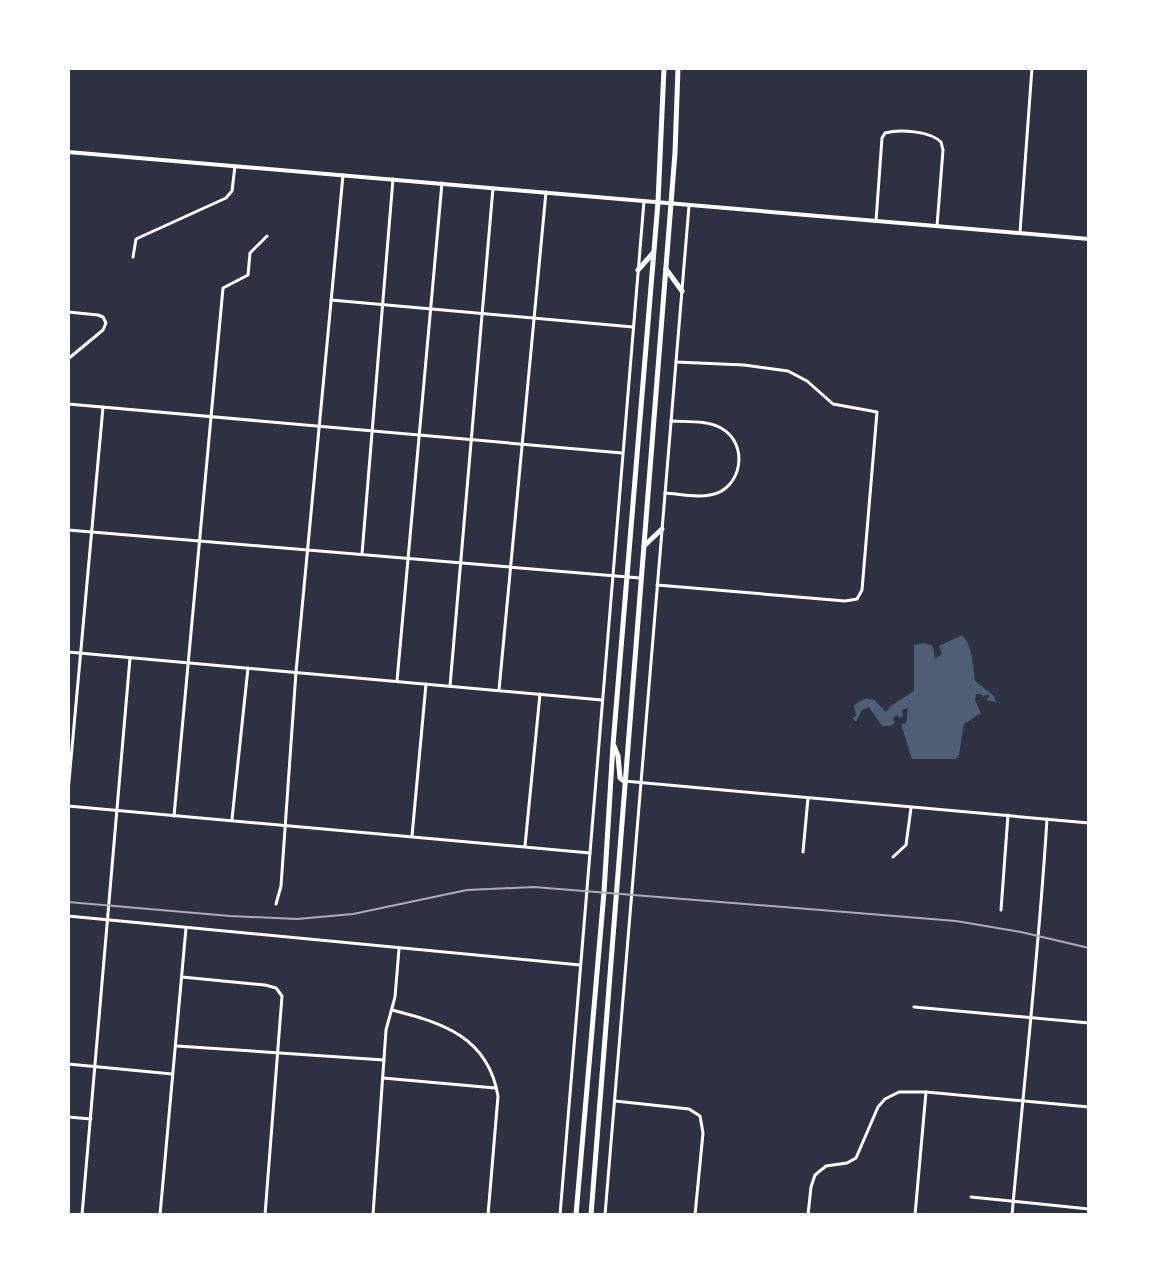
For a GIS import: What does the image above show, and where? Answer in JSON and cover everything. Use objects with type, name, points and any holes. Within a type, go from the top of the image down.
[{"type":"main road","points":[[576,1215],[658,202],[664,68]]},
{"type":"main road","points":[[591,1215],[671,203],[678,68]]},
{"type":"main road","points":[[638,270],[654,252]]},
{"type":"main road","points":[[665,268],[682,291]]},
{"type":"main road","points":[[643,546],[662,529]]},
{"type":"main road","points":[[613,745],[618,756],[620,778],[624,781]]},
{"type":"street","points":[[1019,233],[1032,68]]},
{"type":"street","points":[[876,221],[882,138],[892,131],[933,136],[941,142],[937,226]]},
{"type":"street","points":[[68,152],[1089,239]]},
{"type":"street","points":[[133,257],[136,239],[226,198],[232,191],[235,166]]},
{"type":"street","points":[[276,904],[281,886],[287,825],[296,672],[343,175]]},
{"type":"street","points":[[362,555],[393,179]]},
{"type":"street","points":[[397,682],[442,183]]},
{"type":"street","points":[[450,686],[493,188]]},
{"type":"street","points":[[499,691],[546,192]]},
{"type":"street","points":[[560,1215],[644,201]]},
{"type":"street","points":[[605,1215],[689,204]]},
{"type":"street","points":[[174,816],[223,288],[248,275],[250,253],[267,236]]},
{"type":"street","points":[[331,300],[633,327]]},
{"type":"street","points":[[68,312],[98,315],[106,323],[103,330],[68,359]]},
{"type":"street","points":[[657,585],[845,601],[853,601],[861,595],[877,412],[833,404],[794,373],[769,368],[676,362]]},
{"type":"street","points":[[68,404],[623,453]]},
{"type":"street","points":[[68,792],[103,407]]},
{"type":"street","points":[[665,493],[701,496],[718,493],[734,479],[740,463],[735,443],[721,428],[671,421]]},
{"type":"street","points":[[68,530],[640,578]]},
{"type":"street","points":[[68,652],[602,700]]},
{"type":"street","points":[[82,1215],[130,658]]},
{"type":"street","points":[[231,820],[248,668]]},
{"type":"street","points":[[411,837],[426,684]]},
{"type":"street","points":[[524,847],[540,694]]},
{"type":"street","points":[[624,781],[1089,823]]},
{"type":"street","points":[[803,852],[808,798]]},
{"type":"street","points":[[68,806],[590,853]]},
{"type":"street","points":[[893,857],[906,845],[911,808]]},
{"type":"street","points":[[1001,910],[1008,815]]},
{"type":"street","points":[[1012,1215],[1029,1017],[1040,936],[1047,819]]},
{"type":"street","points":[[68,916],[580,965]]},
{"type":"street","points":[[160,1215],[186,928]]},
{"type":"street","points":[[373,1215],[386,1030],[392,1010],[399,949]]},
{"type":"street","points":[[182,977],[265,985],[276,988],[282,996],[265,1215]]},
{"type":"street","points":[[914,1007],[1089,1023]]},
{"type":"street","points":[[392,1010],[433,1022],[466,1039],[486,1061],[497,1088],[488,1215]]},
{"type":"street","points":[[175,1045],[384,1060]]},
{"type":"street","points":[[68,1064],[173,1074]]},
{"type":"street","points":[[383,1078],[497,1088]]},
{"type":"street","points":[[808,1215],[815,1175],[826,1166],[847,1163],[856,1158],[878,1107],[889,1097],[908,1091],[1089,1107]]},
{"type":"street","points":[[915,1215],[926,1092]]},
{"type":"street","points":[[615,1101],[684,1108],[697,1113],[703,1133],[695,1215]]},
{"type":"street","points":[[68,1117],[91,1119]]},
{"type":"street","points":[[971,1197],[1089,1209]]},
{"type":"water","points":[[962,635],[970,651],[975,681],[994,696],[996,702],[986,700],[990,696],[987,694],[983,697],[976,694],[975,700],[981,713],[964,724],[956,759],[912,759],[901,724],[906,723],[908,708],[902,710],[903,716],[893,718],[895,723],[890,726],[882,726],[869,707],[862,710],[856,722],[852,718],[856,716],[854,705],[866,698],[874,700],[886,712],[914,691],[914,645],[924,643],[933,646],[935,659],[942,654],[939,646]]},
{"type":"railway","points":[[68,902],[297,919],[353,914],[467,890],[534,887],[956,921],[1089,948]]}]
